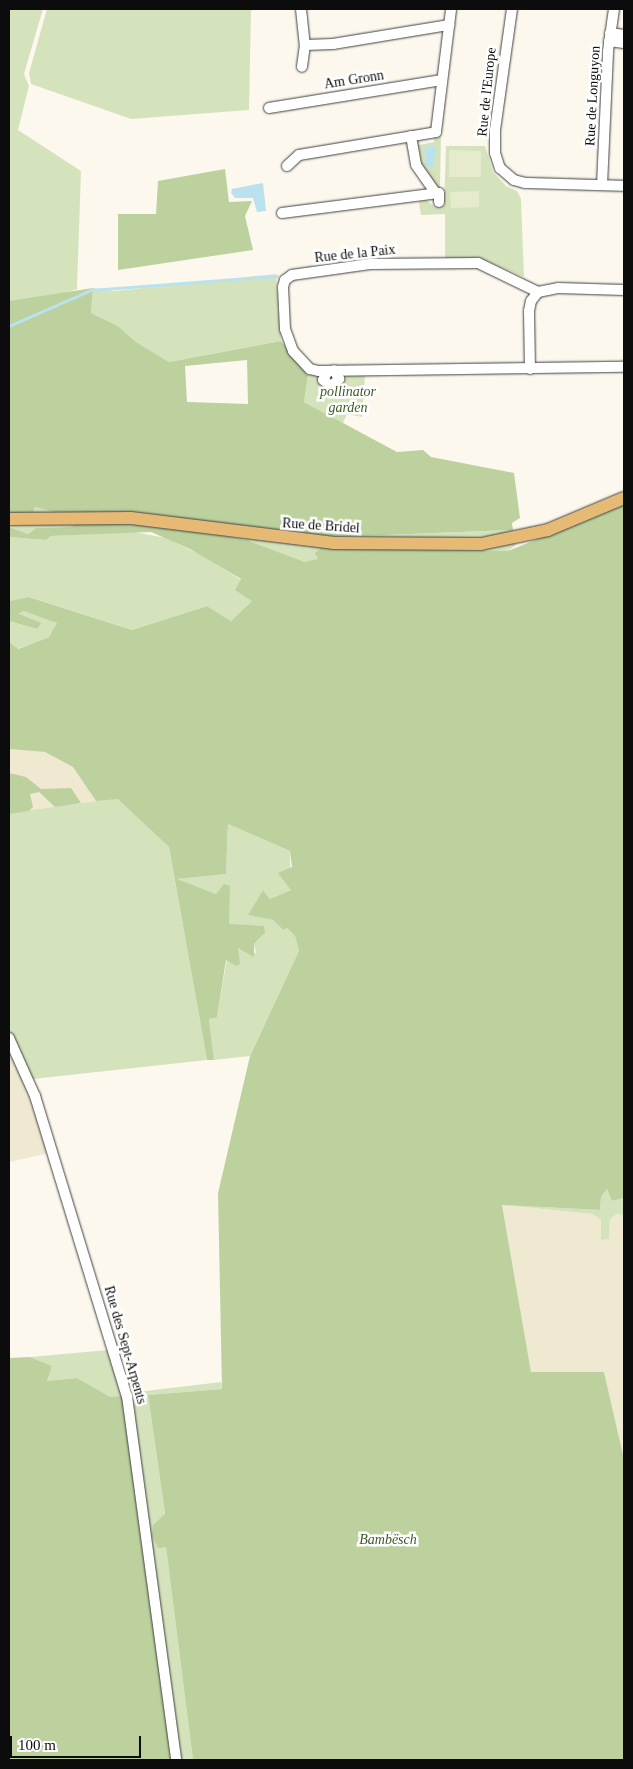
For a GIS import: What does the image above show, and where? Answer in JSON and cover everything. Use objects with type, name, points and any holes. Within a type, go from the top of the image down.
[{"type":"main road","name":"Rue de Bridel","points":[[9,519],[131,518],[334,543],[481,544],[548,530],[624,498]]},
{"type":"street","points":[[301,9],[305,45],[302,67]]},
{"type":"street","points":[[287,166],[299,155],[436,132],[451,9]]},
{"type":"street","name":"Rue de l'Europe","points":[[512,9],[495,130],[496,153],[500,168],[514,180],[525,183],[624,186]]},
{"type":"street","name":"Rue de Longuyon","points":[[602,185],[610,37],[614,9]]},
{"type":"street","points":[[305,45],[333,44],[449,25]]},
{"type":"street","points":[[610,37],[624,35]]},
{"type":"street","points":[[610,37],[624,43]]},
{"type":"street","name":"Am Gronn","points":[[269,108],[442,80]]},
{"type":"street","points":[[282,213],[438,198],[416,165],[411,136]]},
{"type":"street","name":"Rue de la Paix","points":[[538,292],[478,263],[378,264],[292,275],[285,280],[283,287],[288,340],[310,369],[624,367]]},
{"type":"street","points":[[530,369],[529,311],[531,301],[538,292],[558,288],[624,290]]},
{"type":"street","name":"Rue des Sept-Arpents","points":[[9,1038],[35,1096],[127,1396],[176,1760]]},
{"type":"shaded area","points":[[9,749],[45,752],[73,767],[96,801],[17,812],[9,792]]},
{"type":"shaded area","points":[[9,1047],[27,1096],[30,1095],[49,1153],[9,1162]]},
{"type":"shaded area","points":[[502,1205],[592,1214],[601,1220],[601,1239],[609,1239],[610,1220],[616,1214],[624,1215],[624,1459],[604,1372],[531,1373]]},
{"type":"green space","points":[[9,9],[43,9],[24,74],[29,86],[18,130],[81,171],[77,289],[58,295],[9,301]]},
{"type":"green space","points":[[47,9],[251,9],[249,110],[131,119],[31,84],[29,73]]},
{"type":"green space","points":[[434,135],[441,135],[440,187],[436,187],[419,163],[415,140],[418,139],[419,145],[434,142]]},
{"type":"green space","points":[[446,146],[485,146],[493,172],[506,186],[517,191],[521,199],[524,277],[480,258],[445,258],[445,214],[421,215],[419,202],[426,200],[435,207],[444,206]]},
{"type":"green space","points":[[449,150],[481,151],[481,177],[449,177]]},
{"type":"green space","points":[[225,169],[229,202],[252,201],[245,216],[253,250],[118,270],[118,214],[156,214],[158,181]]},
{"type":"green space","points":[[479,191],[479,207],[451,208],[450,192]]},
{"type":"green space","points":[[276,274],[281,341],[169,362],[136,342],[118,326],[91,313],[93,288],[115,291]]},
{"type":"green space","points":[[93,288],[91,313],[118,326],[136,342],[169,362],[281,341],[308,375],[304,402],[397,452],[423,450],[431,457],[514,473],[520,518],[512,523],[513,530],[334,537],[132,512],[54,512],[35,507],[33,512],[9,513],[9,301]],"holes":[[[247,360],[248,404],[187,402],[185,366]]]},
{"type":"green space","name":"pollinator garden","points":[[308,375],[318,375],[321,386],[332,390],[343,384],[346,376],[365,376],[362,417],[347,414],[343,423],[304,402]]},
{"type":"green space","name":"Bambësch","points":[[624,504],[624,1198],[612,1201],[607,1189],[601,1197],[600,1210],[502,1205],[531,1372],[604,1372],[624,1459],[624,1760],[193,1760],[166,1547],[158,1548],[152,1536],[153,1525],[165,1514],[148,1395],[222,1389],[218,1193],[250,1056],[299,951],[295,936],[287,928],[283,930],[273,920],[248,915],[263,890],[270,899],[291,890],[278,873],[292,867],[290,851],[228,824],[226,874],[177,879],[216,894],[224,884],[230,886],[229,924],[264,926],[265,933],[254,944],[254,957],[238,948],[240,964],[236,966],[226,960],[217,1017],[209,1019],[214,1060],[207,1060],[169,847],[118,799],[96,801],[73,767],[45,752],[9,749],[9,642],[18,649],[49,637],[57,623],[23,611],[19,614],[41,623],[37,629],[9,621],[9,601],[29,597],[132,630],[207,606],[231,621],[252,601],[235,590],[241,579],[190,549],[151,532],[51,536],[46,540],[9,537],[9,527],[28,534],[36,528],[70,527],[79,522],[173,527],[247,540],[305,562],[318,559],[315,553],[321,548],[508,551]]},
{"type":"green space","points":[[35,507],[54,512],[131,512],[334,537],[513,530],[516,545],[508,551],[305,562],[247,540],[79,522],[70,527],[36,528],[28,534],[9,527],[9,513],[33,512]]},
{"type":"green space","points":[[134,532],[166,538],[203,556],[241,580],[252,601],[231,621],[207,606],[132,630],[30,597],[9,601],[9,537],[46,540],[51,536]]},
{"type":"green space","points":[[23,611],[58,623],[49,637],[17,649],[9,642],[9,621],[37,629],[19,614]]},
{"type":"green space","points":[[9,773],[26,777],[41,789],[71,788],[81,803],[55,807],[39,792],[30,794],[33,807],[29,811],[9,814]]},
{"type":"green space","points":[[9,792],[17,812],[118,798],[169,847],[207,1060],[33,1079],[129,1387],[137,1392],[221,1382],[222,1389],[148,1395],[165,1515],[153,1525],[166,1546],[193,1760],[176,1760],[110,1398],[77,1378],[47,1381],[52,1366],[30,1357],[108,1350],[30,1096],[28,1096],[10,1054]]},
{"type":"green space","points":[[228,824],[290,851],[291,890],[270,899],[263,890],[249,915],[273,920],[283,930],[287,928],[295,936],[299,951],[250,1056],[214,1060],[209,1019],[217,1016],[227,959],[238,948],[256,953],[254,944],[265,933],[229,924],[216,894],[175,879],[226,874]]},
{"type":"green space","points":[[607,1189],[612,1201],[624,1198],[624,1215],[616,1214],[610,1220],[609,1239],[601,1240],[601,1220],[592,1214],[502,1205],[600,1210],[601,1197]]},
{"type":"green space","points":[[30,1357],[52,1366],[47,1381],[77,1378],[110,1397],[127,1396],[176,1760],[9,1760],[9,1358]]},
{"type":"water","points":[[435,146],[434,166],[429,167],[426,165],[424,147]]},
{"type":"water","points":[[263,183],[266,211],[257,212],[253,198],[235,198],[231,193],[232,189]]},
{"type":"waterway","points":[[9,326],[91,290],[276,276]]}]
